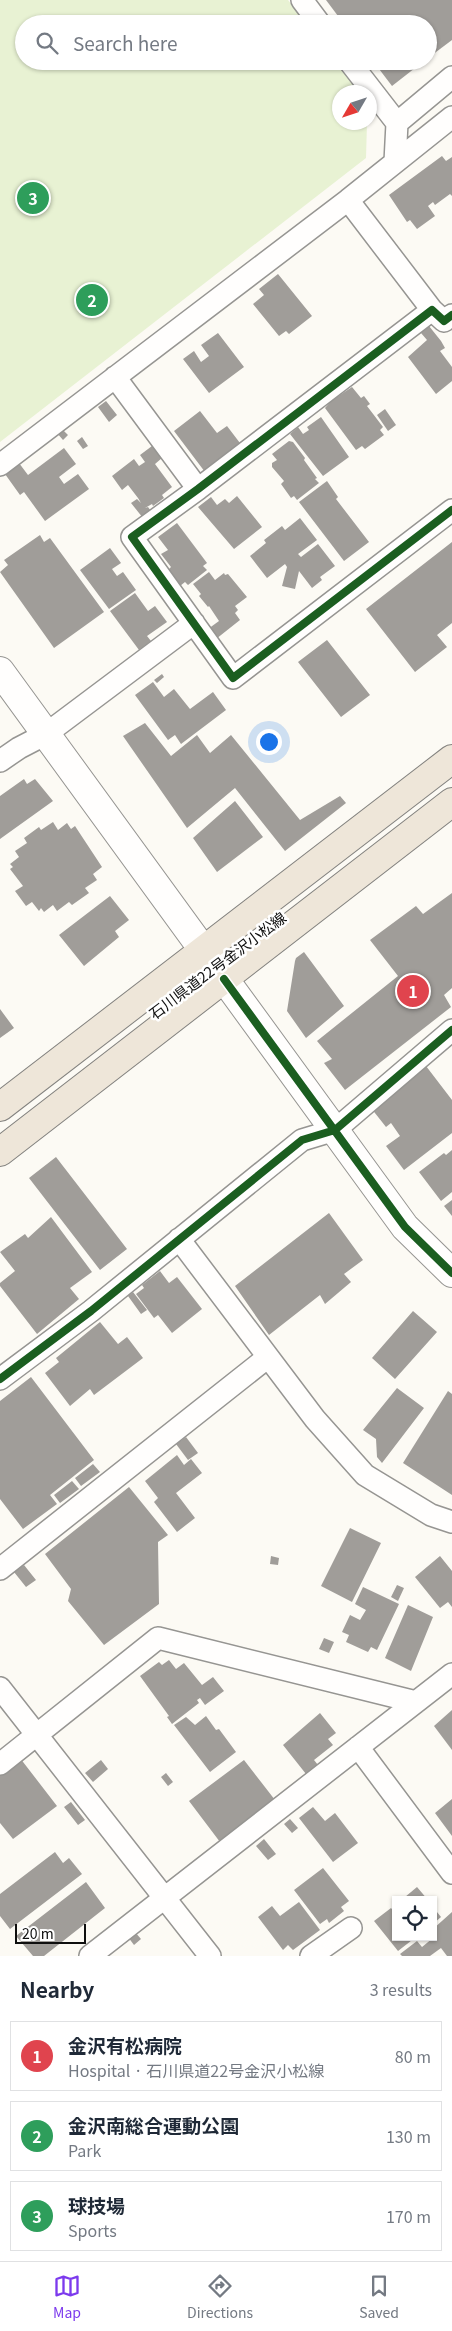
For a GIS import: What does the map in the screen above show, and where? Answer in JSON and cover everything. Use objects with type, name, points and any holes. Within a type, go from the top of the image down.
[{"type":"main road","name":"石川県道22号金沢小松線","points":[[0,1107],[452,759]]},
{"type":"main road","name":"石川県道22号金沢小松線","points":[[0,1152],[452,802]]},
{"type":"street","points":[[302,0],[313,15]]},
{"type":"street","points":[[356,70],[397,123],[395,162]]},
{"type":"street","points":[[397,123],[452,77]]},
{"type":"street","points":[[0,465],[348,200],[452,117]]},
{"type":"street","points":[[348,200],[442,312],[132,537],[233,678],[452,510]]},
{"type":"street","points":[[115,377],[198,489]]},
{"type":"street","points":[[0,761],[19,748],[46,734],[194,623]]},
{"type":"street","points":[[0,671],[406,1227],[452,1273]]},
{"type":"street","points":[[0,1379],[91,1311],[302,1140],[335,1130],[452,1030]]},
{"type":"street","points":[[179,1239],[315,1419],[365,1475],[431,1515],[452,1522]]},
{"type":"street","points":[[0,1569],[268,1357]]},
{"type":"street","points":[[0,1764],[158,1638],[416,1702]]},
{"type":"street","points":[[90,1956],[452,1674]]},
{"type":"street","points":[[0,1688],[166,1897],[210,1956]]},
{"type":"street","points":[[358,1747],[452,1873]]},
{"type":"street","points":[[312,1956],[351,1928]]},
{"type":"green space","points":[[0,0],[288,0],[300,15],[15,15],[15,70],[343,70],[355,85],[332,85],[332,130],[367,130],[366,158],[0,442]]},
{"type":"building","points":[[326,0],[452,0],[452,40],[437,51],[437,15],[337,15]]},
{"type":"building","points":[[380,70],[412,70],[392,86]]},
{"type":"building","points":[[442,156],[446,161],[452,157],[452,196],[450,194],[435,205],[433,202],[428,206],[435,216],[417,229],[410,220],[407,222],[389,195]]},
{"type":"building","points":[[278,274],[312,316],[289,334],[286,331],[279,336],[253,304],[264,295],[259,289]]},
{"type":"building","points":[[429,326],[445,348],[440,351],[452,367],[452,381],[436,394],[408,357],[427,340],[421,333]]},
{"type":"building","points":[[218,333],[244,367],[209,393],[183,359],[194,351],[201,362],[209,356],[201,345]]},
{"type":"building","points":[[352,387],[361,398],[364,396],[370,404],[367,406],[383,427],[380,430],[384,435],[365,449],[362,446],[356,450],[325,408],[331,401]]},
{"type":"building","points":[[106,401],[117,415],[109,422],[98,407]]},
{"type":"building","points":[[385,409],[396,425],[388,431],[377,415]]},
{"type":"building","points":[[200,411],[217,433],[227,426],[243,447],[229,457],[226,453],[205,472],[174,431]]},
{"type":"building","points":[[321,417],[349,457],[323,476],[290,434],[298,427],[303,434],[309,430],[307,427]]},
{"type":"building","points":[[62,429],[68,435],[63,440],[57,433]]},
{"type":"building","points":[[82,437],[88,446],[83,449],[77,441]]},
{"type":"building","points":[[289,441],[293,442],[305,458],[304,460],[319,483],[297,500],[294,496],[291,498],[281,484],[284,481],[272,467],[272,463],[277,460],[272,454]]},
{"type":"building","points":[[152,446],[162,458],[155,464],[172,487],[162,495],[164,498],[153,506],[152,504],[145,508],[148,507],[151,511],[143,518],[131,503],[137,499],[141,503],[138,498],[128,485],[122,490],[112,476],[134,459],[139,466],[145,462],[140,455]]},
{"type":"building","points":[[64,448],[76,464],[59,477],[64,484],[78,474],[89,489],[45,521],[24,492],[20,495],[5,474],[19,463],[28,475]]},
{"type":"building","points":[[327,481],[338,497],[336,499],[369,542],[344,561],[299,502]]},
{"type":"building","points":[[237,496],[262,527],[234,549],[198,507],[211,497],[217,505],[225,499],[229,503]]},
{"type":"building","points":[[300,518],[317,540],[298,554],[301,557],[318,544],[335,566],[320,577],[322,580],[312,588],[299,571],[295,589],[282,586],[287,567],[285,564],[267,578],[250,556],[266,543],[264,540],[282,526],[285,530]]},
{"type":"building","points":[[177,523],[207,563],[203,566],[207,570],[188,585],[185,582],[180,586],[168,570],[171,567],[161,554],[168,550],[158,537]]},
{"type":"building","points":[[40,535],[44,542],[50,538],[104,612],[54,648],[0,572],[8,565],[4,560]]},
{"type":"building","points":[[452,542],[452,623],[437,635],[447,647],[415,672],[366,609]]},
{"type":"building","points":[[110,548],[121,563],[112,569],[117,576],[123,572],[136,590],[109,609],[80,570]]},
{"type":"building","points":[[209,572],[215,580],[224,573],[225,575],[228,574],[247,597],[235,606],[238,610],[235,613],[240,620],[216,639],[208,629],[219,621],[209,606],[199,596],[201,594],[193,584]]},
{"type":"building","points":[[135,593],[148,611],[155,606],[167,622],[147,636],[151,641],[139,650],[110,611]]},
{"type":"building","points":[[327,640],[370,695],[341,717],[298,662]]},
{"type":"building","points":[[162,674],[164,677],[157,683],[154,680]]},
{"type":"building","points":[[153,682],[164,697],[174,689],[190,709],[213,692],[226,710],[181,744],[175,735],[168,740],[135,695]]},
{"type":"building","points":[[145,723],[171,756],[197,735],[210,753],[231,735],[300,820],[340,796],[346,803],[285,851],[235,788],[187,828],[123,736]]},
{"type":"building","points":[[24,779],[27,784],[35,779],[53,801],[0,839],[0,796]]},
{"type":"building","points":[[235,801],[263,837],[217,872],[193,838]]},
{"type":"building","points":[[53,822],[58,830],[67,823],[71,829],[75,826],[102,867],[93,874],[97,880],[85,888],[89,893],[72,905],[69,902],[57,911],[53,905],[44,912],[41,908],[39,911],[32,902],[26,906],[15,891],[23,886],[10,869],[13,867],[10,864],[19,857],[15,851],[27,843],[24,838],[39,827],[41,830]]},
{"type":"building","points":[[452,893],[452,988],[444,995],[451,1007],[345,1090],[324,1063],[332,1059],[317,1041],[398,976],[370,940],[416,906],[423,914]]},
{"type":"building","points":[[110,896],[129,920],[115,931],[119,937],[84,966],[59,935]]},
{"type":"building","points":[[304,952],[344,1006],[306,1038],[287,1011],[295,961]]},
{"type":"building","points":[[0,1009],[14,1028],[0,1038]]},
{"type":"building","points":[[426,1066],[452,1100],[452,1133],[404,1170],[386,1146],[400,1136],[391,1123],[386,1127],[371,1108]]},
{"type":"building","points":[[452,1150],[452,1192],[441,1201],[419,1172],[444,1153],[446,1155]]},
{"type":"building","points":[[56,1157],[127,1249],[100,1270],[29,1178]]},
{"type":"building","points":[[452,1200],[452,1216],[444,1206]]},
{"type":"building","points":[[329,1213],[363,1260],[344,1274],[351,1282],[325,1304],[320,1295],[269,1335],[235,1286]]},
{"type":"building","points":[[51,1217],[92,1272],[70,1288],[79,1299],[37,1334],[0,1286],[0,1283],[15,1271],[0,1252],[25,1234],[28,1238]]},
{"type":"building","points":[[160,1271],[169,1283],[177,1277],[202,1309],[172,1333],[158,1315],[154,1318],[136,1294],[144,1288],[142,1285]]},
{"type":"building","points":[[133,1292],[147,1310],[141,1314],[128,1296]]},
{"type":"building","points":[[413,1311],[437,1332],[395,1379],[372,1358]]},
{"type":"building","points":[[100,1322],[118,1344],[127,1337],[143,1358],[94,1395],[90,1389],[70,1406],[45,1373],[59,1362],[56,1358]]},
{"type":"building","points":[[31,1377],[94,1460],[50,1495],[57,1504],[23,1529],[0,1499],[0,1401]]},
{"type":"building","points":[[397,1388],[424,1408],[382,1463],[377,1457],[376,1439],[363,1430]]},
{"type":"building","points":[[448,1391],[452,1394],[452,1495],[403,1463]]},
{"type":"building","points":[[186,1437],[198,1453],[188,1460],[176,1444]]},
{"type":"building","points":[[177,1455],[184,1465],[191,1459],[202,1473],[176,1493],[195,1518],[177,1532],[154,1502],[158,1498],[145,1481]]},
{"type":"building","points":[[93,1464],[100,1472],[81,1486],[75,1478]]},
{"type":"building","points":[[72,1481],[79,1489],[60,1503],[54,1495]]},
{"type":"building","points":[[129,1487],[168,1535],[158,1542],[159,1604],[104,1645],[68,1601],[71,1589],[45,1554]]},
{"type":"building","points":[[350,1528],[381,1543],[352,1602],[321,1586]]},
{"type":"building","points":[[271,1556],[279,1558],[278,1565],[270,1564]]},
{"type":"building","points":[[440,1556],[452,1571],[452,1607],[448,1602],[440,1608],[415,1577]]},
{"type":"building","points":[[24,1565],[36,1580],[26,1587],[14,1572]]},
{"type":"building","points":[[397,1585],[404,1588],[398,1601],[391,1597]]},
{"type":"building","points":[[363,1587],[399,1604],[377,1650],[371,1647],[368,1652],[346,1642],[349,1635],[342,1632],[350,1615],[360,1620],[366,1610],[355,1604]]},
{"type":"building","points":[[408,1605],[433,1617],[411,1671],[385,1658]]},
{"type":"building","points":[[324,1638],[334,1642],[329,1653],[319,1649]]},
{"type":"building","points":[[169,1660],[176,1669],[184,1663],[202,1685],[213,1677],[224,1691],[205,1705],[200,1698],[197,1700],[199,1703],[172,1724],[167,1717],[169,1716],[140,1676],[159,1662],[162,1665]]},
{"type":"building","points":[[452,1710],[452,1750],[434,1726]]},
{"type":"building","points":[[320,1713],[336,1733],[328,1739],[333,1745],[314,1760],[318,1765],[306,1774],[283,1745]]},
{"type":"building","points":[[206,1716],[216,1730],[219,1729],[236,1752],[210,1772],[174,1725],[186,1717],[195,1725]]},
{"type":"building","points":[[20,1758],[57,1806],[13,1839],[0,1823],[0,1774]]},
{"type":"building","points":[[101,1760],[108,1769],[93,1782],[85,1773]]},
{"type":"building","points":[[244,1760],[275,1800],[220,1842],[189,1801]]},
{"type":"building","points":[[166,1773],[173,1782],[168,1786],[161,1777]]},
{"type":"building","points":[[452,1799],[452,1836],[435,1813]]},
{"type":"building","points":[[71,1802],[85,1820],[78,1825],[64,1807]]},
{"type":"building","points":[[313,1807],[325,1821],[335,1813],[358,1843],[333,1862],[299,1818]]},
{"type":"building","points":[[290,1819],[298,1828],[292,1833],[284,1824]]},
{"type":"building","points":[[264,1839],[276,1854],[268,1860],[256,1846]]},
{"type":"building","points":[[55,1852],[63,1863],[69,1858],[82,1874],[10,1929],[0,1916],[0,1894]]},
{"type":"building","points":[[323,1868],[349,1901],[341,1907],[344,1911],[329,1923],[327,1919],[320,1924],[294,1890]]},
{"type":"building","points":[[86,1882],[105,1908],[44,1956],[33,1956],[16,1936]]},
{"type":"building","points":[[417,1887],[425,1896],[406,1896]]},
{"type":"building","points":[[299,1902],[320,1930],[293,1950],[288,1945],[283,1950],[258,1917],[272,1906],[280,1916]]},
{"type":"building","points":[[391,1908],[392,1941],[411,1941],[398,1951],[374,1921]]},
{"type":"building","points":[[437,1912],[441,1917],[437,1920]]},
{"type":"building","points":[[452,1912],[452,1956],[447,1956],[441,1948],[430,1956],[402,1956],[400,1954],[417,1941],[422,1947],[429,1941],[437,1941],[437,1925]]},
{"type":"building","points":[[135,1932],[141,1939],[134,1945],[128,1937]]},
{"type":"cycle path","points":[[452,315],[444,321],[432,310],[198,489],[132,537],[233,678],[452,510]]},
{"type":"cycle path","points":[[224,979],[405,1227],[452,1273]]},
{"type":"cycle path","points":[[0,1379],[91,1311],[302,1140],[335,1130],[452,1030]]},
{"type":"place","name":"球技場","points":[[33,198]]},
{"type":"place","name":"金沢南総合運動公園","points":[[92,300]]},
{"type":"place","name":"金沢有松病院","points":[[413,991]]}]
